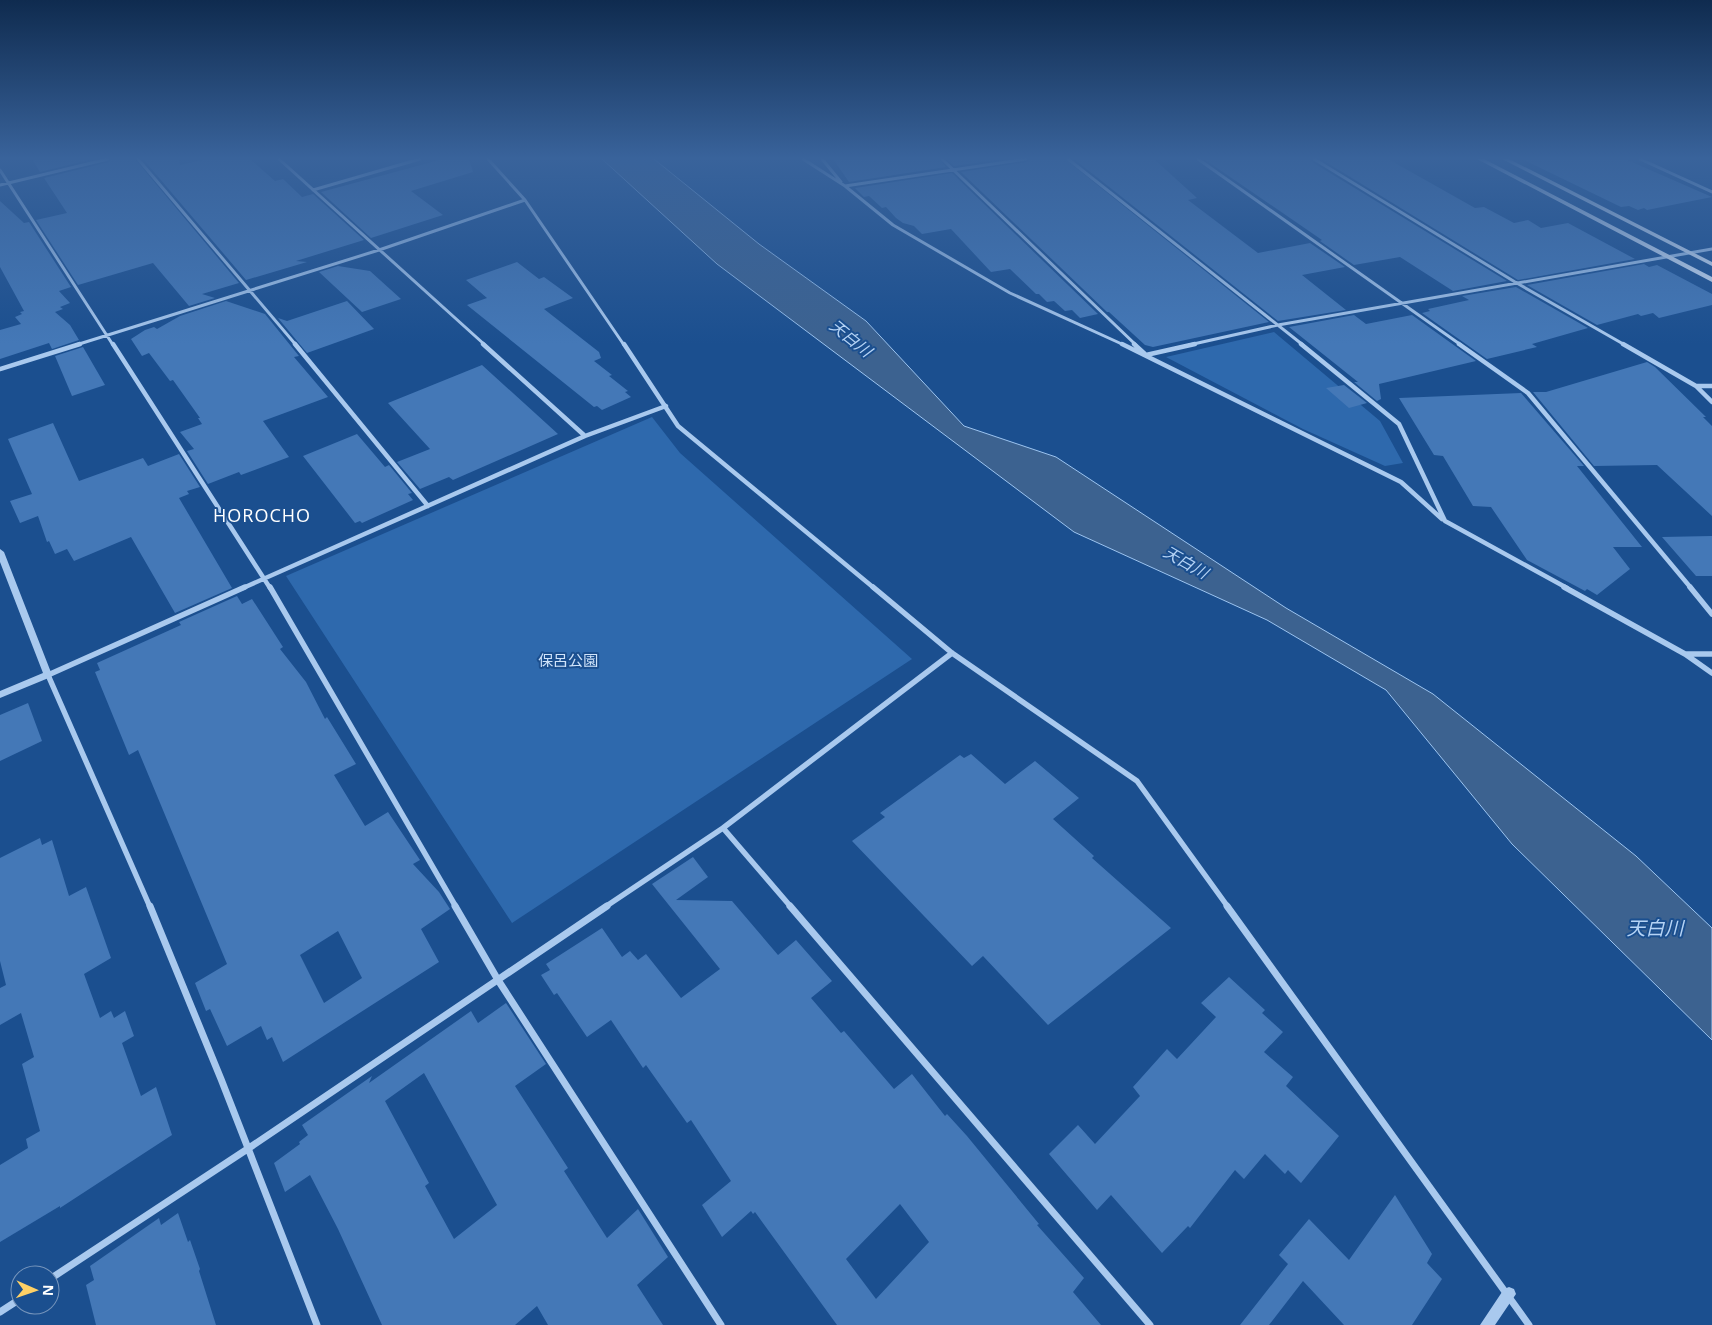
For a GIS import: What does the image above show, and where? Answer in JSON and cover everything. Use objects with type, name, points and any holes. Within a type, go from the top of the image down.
[{"type":"main road","points":[[1598,221],[1712,280]]},
{"type":"main road","points":[[1627,221],[1712,264]]},
{"type":"street","points":[[33,221],[265,579],[498,980],[721,1325]]},
{"type":"street","points":[[191,221],[251,290],[428,506]]},
{"type":"street","points":[[348,221],[585,436]]},
{"type":"street","points":[[0,369],[380,250],[465,221]]},
{"type":"street","points":[[539,221],[678,426],[952,653],[1137,781],[1509,1294],[1529,1325]]},
{"type":"street","points":[[888,221],[1010,293],[1146,355],[1401,482],[1445,521],[1685,654],[1712,673]]},
{"type":"street","points":[[1006,221],[1146,355]]},
{"type":"street","points":[[1146,221],[1399,424],[1445,521]]},
{"type":"street","points":[[1285,221],[1528,393],[1712,614]]},
{"type":"street","points":[[1415,221],[1515,282],[1696,386],[1712,402]]},
{"type":"street","points":[[1146,355],[1278,325],[1400,302],[1669,258],[1712,249]]},
{"type":"street","points":[[1696,386],[1712,386]]},
{"type":"street","points":[[0,695],[585,436],[666,406]]},
{"type":"street","points":[[0,552],[48,675],[90,766],[249,1148],[317,1325]]},
{"type":"street","points":[[60,1272],[249,1148],[723,828],[952,653]]},
{"type":"street","points":[[1685,654],[1712,654]]},
{"type":"street","points":[[723,828],[1150,1325]]},
{"type":"street","points":[[1487,1325],[1509,1294]]},
{"type":"green space","points":[[1274,332],[1380,421],[1403,463],[1385,466],[1303,429],[1166,357]]},
{"type":"green space","name":"保呂公園","points":[[652,417],[680,453],[912,659],[512,923],[286,576]]},
{"type":"water","name":"天白川","points":[[670,221],[730,221],[759,244],[866,321],[964,426],[1056,457],[1286,608],[1433,694],[1636,856],[1712,928],[1712,1040],[1512,844],[1386,690],[1267,620],[1074,532],[717,264]]},
{"type":"building","points":[[0,221],[29,222],[71,287],[59,291],[70,303],[60,307],[63,309],[55,312],[70,325],[79,340],[52,349],[49,343],[0,359],[0,330],[21,324],[15,317],[24,311],[0,267]]},
{"type":"building","points":[[37,221],[187,221],[239,283],[202,294],[215,298],[189,306],[153,263],[78,285]]},
{"type":"building","points":[[196,221],[343,221],[364,240],[296,261],[307,262],[246,280]]},
{"type":"building","points":[[352,221],[425,221],[371,238]]},
{"type":"building","points":[[900,221],[1002,221],[1098,314],[1080,318],[1072,310],[1065,311],[1054,301],[1047,302],[1010,269],[991,272],[951,229],[922,234],[914,226]]},
{"type":"building","points":[[1012,221],[1142,221],[1269,322],[1153,347],[1145,345],[1107,312]]},
{"type":"building","points":[[1152,221],[1216,221],[1258,253],[1310,243],[1345,267],[1302,275],[1346,310],[1278,321]]},
{"type":"building","points":[[1294,221],[1408,221],[1507,281],[1453,291],[1400,257],[1354,265],[1320,241],[1322,240]]},
{"type":"building","points":[[1422,221],[1510,221],[1514,223],[1529,221],[1541,228],[1568,223],[1635,259],[1518,280]]},
{"type":"building","points":[[517,262],[539,279],[544,277],[573,298],[544,309],[599,352],[601,358],[594,361],[612,375],[609,376],[628,391],[625,392],[631,397],[602,410],[597,406],[594,407],[467,305],[487,298],[466,280]]},
{"type":"building","points":[[1644,264],[1649,267],[1657,265],[1712,294],[1712,305],[1659,318],[1653,313],[1641,316],[1638,314],[1597,325],[1527,285]]},
{"type":"building","points":[[338,266],[370,271],[401,299],[362,312],[319,272]]},
{"type":"building","points":[[1516,287],[1588,328],[1532,344],[1537,347],[1487,359],[1422,313],[1430,311],[1428,309],[1469,300],[1462,296]]},
{"type":"building","points":[[226,301],[265,314],[299,356],[294,357],[328,397],[263,421],[289,457],[241,475],[239,472],[208,484],[187,451],[194,449],[180,432],[202,424],[198,418],[200,418],[173,380],[170,381],[149,353],[142,356],[131,339],[145,330],[154,327],[157,329],[180,316]]},
{"type":"building","points":[[347,301],[374,329],[307,353],[278,318],[287,321]]},
{"type":"building","points":[[1354,315],[1366,324],[1412,315],[1476,361],[1379,384],[1381,399],[1377,401],[1354,382],[1358,382],[1289,327]]},
{"type":"building","points":[[83,347],[105,385],[72,396],[55,356]]},
{"type":"building","points":[[1647,362],[1655,367],[1706,417],[1703,417],[1712,426],[1712,516],[1657,465],[1594,466],[1533,392],[1546,392]]},
{"type":"building","points":[[482,365],[558,434],[453,480],[449,477],[420,489],[397,462],[430,449],[388,403]]},
{"type":"building","points":[[1344,385],[1367,403],[1349,408],[1326,388]]},
{"type":"building","points":[[1521,393],[1584,466],[1577,466],[1642,547],[1613,547],[1630,569],[1597,595],[1587,589],[1585,591],[1527,560],[1491,507],[1473,506],[1443,456],[1434,455],[1399,398]]},
{"type":"building","points":[[53,423],[79,481],[143,458],[148,466],[179,454],[200,487],[187,491],[189,494],[179,498],[232,588],[175,613],[131,537],[74,561],[67,549],[55,554],[49,541],[47,542],[38,516],[20,523],[10,501],[32,494],[8,439]]},
{"type":"building","points":[[357,434],[385,467],[389,465],[412,493],[408,494],[413,500],[362,523],[360,521],[355,523],[303,456]]},
{"type":"building","points":[[1712,536],[1712,576],[1696,576],[1662,537]]},
{"type":"building","points":[[237,596],[242,604],[252,599],[283,647],[280,649],[306,682],[325,719],[327,717],[356,764],[334,775],[365,826],[388,812],[420,860],[413,864],[439,892],[450,909],[421,929],[439,962],[283,1062],[272,1037],[267,1040],[261,1026],[227,1046],[210,1009],[206,1011],[195,983],[227,964],[138,750],[129,755],[95,672],[100,670],[97,663],[181,625],[179,622]],"holes":[[[338,931],[362,978],[324,1003],[300,955]]]},
{"type":"building","points":[[28,703],[42,741],[0,761],[0,715]]},
{"type":"building","points":[[971,754],[1005,784],[1035,761],[1079,798],[1053,819],[1094,856],[1092,858],[1171,928],[1048,1025],[983,956],[972,966],[852,841],[885,817],[880,813],[960,755],[964,758]]},
{"type":"building","points":[[40,838],[42,845],[52,840],[69,896],[86,887],[111,958],[84,974],[100,1018],[111,1011],[114,1018],[125,1011],[134,1036],[122,1043],[141,1096],[156,1087],[172,1135],[60,1208],[60,1206],[0,1242],[0,1165],[28,1148],[26,1139],[40,1131],[22,1064],[34,1057],[21,1013],[0,1025],[0,988],[6,985],[0,961],[0,858]]},
{"type":"building","points":[[693,857],[708,877],[676,900],[732,901],[778,955],[796,940],[832,981],[811,998],[841,1033],[844,1031],[894,1089],[912,1074],[945,1116],[947,1114],[967,1136],[1039,1224],[1037,1225],[1084,1278],[1073,1292],[1101,1325],[837,1325],[755,1212],[753,1214],[751,1211],[722,1237],[702,1205],[731,1181],[691,1120],[687,1123],[646,1065],[643,1068],[611,1020],[587,1037],[557,993],[554,995],[541,975],[550,970],[546,964],[602,928],[622,957],[630,951],[638,960],[646,954],[681,998],[720,969],[652,884]],"holes":[[[900,1204],[929,1242],[876,1299],[846,1259]]]},
{"type":"building","points":[[1229,977],[1265,1010],[1262,1013],[1283,1032],[1264,1052],[1293,1077],[1286,1086],[1339,1136],[1301,1183],[1288,1170],[1285,1174],[1265,1154],[1244,1179],[1235,1170],[1190,1228],[1188,1226],[1162,1253],[1111,1195],[1097,1210],[1049,1154],[1078,1125],[1095,1144],[1140,1096],[1133,1087],[1167,1049],[1177,1059],[1216,1017],[1201,1003]]},
{"type":"building","points":[[506,1003],[546,1064],[515,1086],[568,1168],[564,1171],[607,1238],[638,1209],[668,1257],[637,1285],[663,1325],[548,1325],[537,1306],[515,1325],[382,1325],[338,1229],[310,1175],[285,1192],[274,1163],[300,1144],[299,1142],[308,1135],[302,1125],[372,1076],[369,1083],[471,1011],[478,1023]],"holes":[[[424,1073],[497,1205],[454,1239],[425,1186],[429,1183],[385,1101]]]},
{"type":"building","points":[[1395,1195],[1432,1254],[1427,1263],[1442,1279],[1412,1325],[1344,1325],[1303,1281],[1269,1325],[1240,1325],[1288,1264],[1279,1255],[1309,1219],[1349,1260]]},
{"type":"building","points":[[178,1213],[200,1269],[199,1271],[216,1325],[96,1325],[86,1285],[94,1280],[90,1266],[159,1218],[161,1225]]},
{"type":"district","name":"HOROCHO","points":[[262,515]]}]
